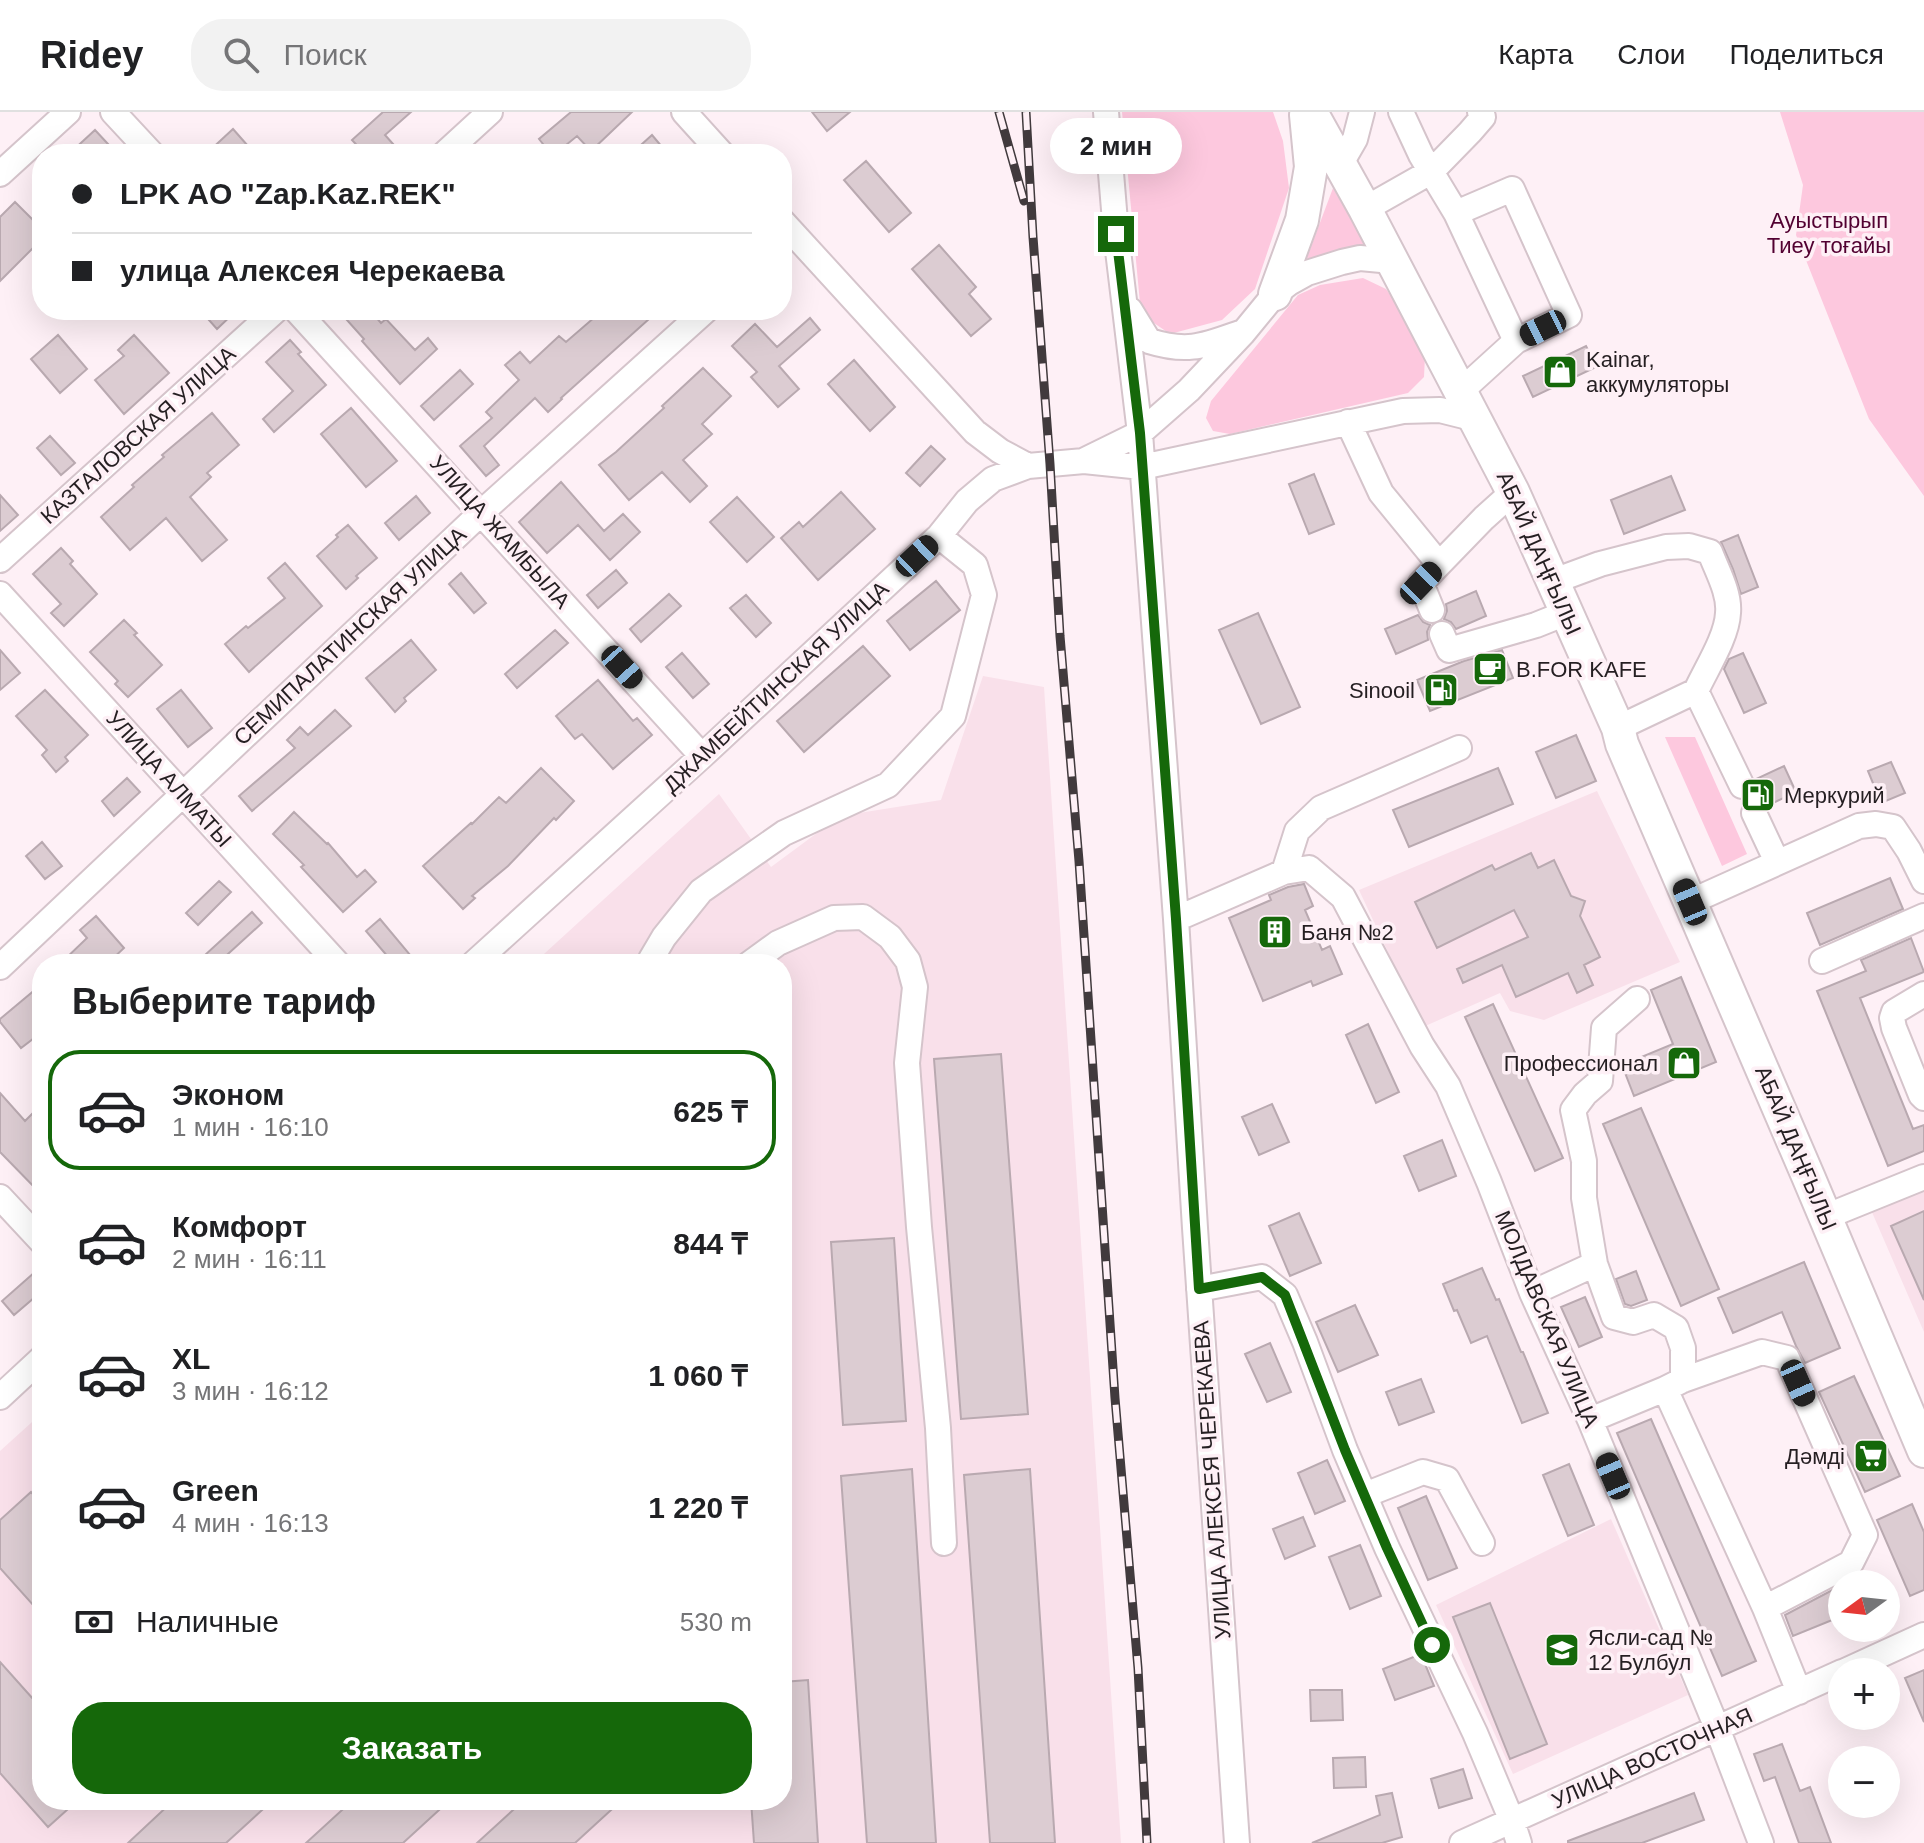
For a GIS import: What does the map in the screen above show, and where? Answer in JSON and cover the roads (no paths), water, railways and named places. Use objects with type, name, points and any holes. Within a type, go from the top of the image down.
[{"type":"main road","name":"АБАЙ ДАҢҒЫЛЫ","points":[[1308,112],[1365,209],[1476,419],[1554,581],[1924,1451]]},
{"type":"main road","points":[[1275,294],[1302,220],[1311,167],[1308,112]]},
{"type":"street","points":[[33,144],[68,112]]},
{"type":"street","points":[[113,112],[143,144]]},
{"type":"street","points":[[455,144],[490,112]]},
{"type":"street","points":[[684,112],[713,144]]},
{"type":"street","name":"УЛИЦА АЛЕКСЕЯ ЧЕРЕКАЕВА","points":[[1106,112],[1116,234],[1140,433],[1176,919],[1237,1843]]},
{"type":"street","points":[[1340,165],[1355,139],[1362,112]]},
{"type":"street","points":[[1401,112],[1421,155],[1456,213],[1516,341]]},
{"type":"street","points":[[1365,209],[1432,171],[1486,114]]},
{"type":"street","points":[[0,174],[32,145]]},
{"type":"street","points":[[1456,213],[1512,189],[1569,315],[1516,341],[1461,391]]},
{"type":"street","points":[[792,238],[975,432],[1000,451],[1028,466]]},
{"type":"street","points":[[1084,461],[1140,433],[1189,390],[1275,294],[1289,283],[1307,273],[1360,258],[1392,261]]},
{"type":"street","points":[[1124,302],[1149,341],[1171,348],[1199,347],[1243,333]]},
{"type":"street","name":"КАЗТАЛОВСКАЯ УЛИЦА","points":[[0,560],[265,320]]},
{"type":"street","name":"УЛИЦА ЖАМБЫЛА","points":[[305,320],[702,756]]},
{"type":"street","name":"СЕМИПАЛАТИНСКАЯ УЛИЦА","points":[[0,967],[482,512],[695,320]]},
{"type":"street","name":"ДЖАМБЕЙТИНСКАЯ УЛИЦА","points":[[484,954],[939,536],[967,501],[993,479],[1028,466],[1084,461],[1142,467],[1403,411],[1440,410],[1476,419]]},
{"type":"street","points":[[1348,422],[1381,493],[1439,564]]},
{"type":"street","points":[[1432,610],[1421,583],[1513,492]]},
{"type":"street","points":[[654,954],[701,891],[784,833],[888,785],[953,716],[984,595],[975,565],[939,536]]},
{"type":"street","points":[[1554,581],[1600,564],[1666,547],[1689,546],[1710,552],[1729,611],[1726,628],[1696,691],[1618,728]]},
{"type":"street","name":"УЛИЦА АЛМАТЫ","points":[[0,594],[329,954]]},
{"type":"street","points":[[1442,634],[1449,650],[1566,613]]},
{"type":"street","points":[[1696,691],[1742,786]]},
{"type":"street","points":[[1176,919],[1284,872],[1297,831],[1321,808],[1459,748]]},
{"type":"street","points":[[1754,813],[1777,862]]},
{"type":"street","points":[[1690,902],[1859,826],[1876,824],[1893,827],[1916,847],[1924,881]]},
{"type":"street","name":"МОЛДАВСКАЯ УЛИЦА","points":[[1284,872],[1309,868],[1343,897],[1422,1046],[1448,1086],[1532,1293],[1590,1420],[1761,1843]]},
{"type":"street","points":[[1822,961],[1924,916]]},
{"type":"street","points":[[763,954],[778,943],[834,918],[863,917],[890,937],[908,961],[915,987],[907,1063],[938,1428],[944,1543]]},
{"type":"street","points":[[1924,994],[1894,1012],[1892,1018],[1924,1098]]},
{"type":"street","points":[[1637,999],[1604,1028],[1600,1081],[1573,1110],[1584,1161],[1584,1198],[1595,1264],[1614,1317],[1633,1322],[1654,1315],[1676,1328],[1683,1348],[1674,1384],[1799,1692]]},
{"type":"street","points":[[1825,1217],[1924,1177]]},
{"type":"street","points":[[0,1197],[32,1231]]},
{"type":"street","points":[[1532,1293],[1595,1264]]},
{"type":"street","points":[[1199,1289],[1262,1277],[1285,1295],[1387,1548],[1475,1733],[1515,1832]]},
{"type":"street","points":[[1590,1420],[1674,1384],[1762,1352],[1787,1358],[1865,1535],[1851,1563],[1765,1608]]},
{"type":"street","points":[[0,1397],[32,1367]]},
{"type":"street","points":[[1365,1495],[1423,1472],[1447,1479],[1482,1543]]},
{"type":"street","name":"УЛИЦА ВОСТОЧНАЯ","points":[[1873,1658],[1924,1635]]},
{"type":"street","name":"УЛИЦА ВОСТОЧНАЯ","points":[[1462,1843],[1515,1832],[1717,1728],[1828,1679]]},
{"type":"railway","points":[[999,112],[1024,201]]},
{"type":"railway","points":[[1026,112],[1060,636],[1079,861],[1115,1398],[1138,1668],[1147,1843]]},
{"type":"place","name":"Kainar, аккумуляторы","points":[[1560,372]]},
{"type":"place","name":"B.FOR KAFE","points":[[1490,669]]},
{"type":"place","name":"Sinooil","points":[[1441,690]]},
{"type":"place","name":"Меркурий","points":[[1758,795]]},
{"type":"place","name":"Баня №2","points":[[1275,932]]},
{"type":"place","name":"Профессионал","points":[[1684,1063]]},
{"type":"place","name":"Дəмді","points":[[1871,1456]]},
{"type":"place","name":"Ясли-сад № 12 Булбул","points":[[1562,1650]]},
{"type":"park label","name":"Ауыстырып Тиеу тоғайы","points":[[1829,232]]}]
